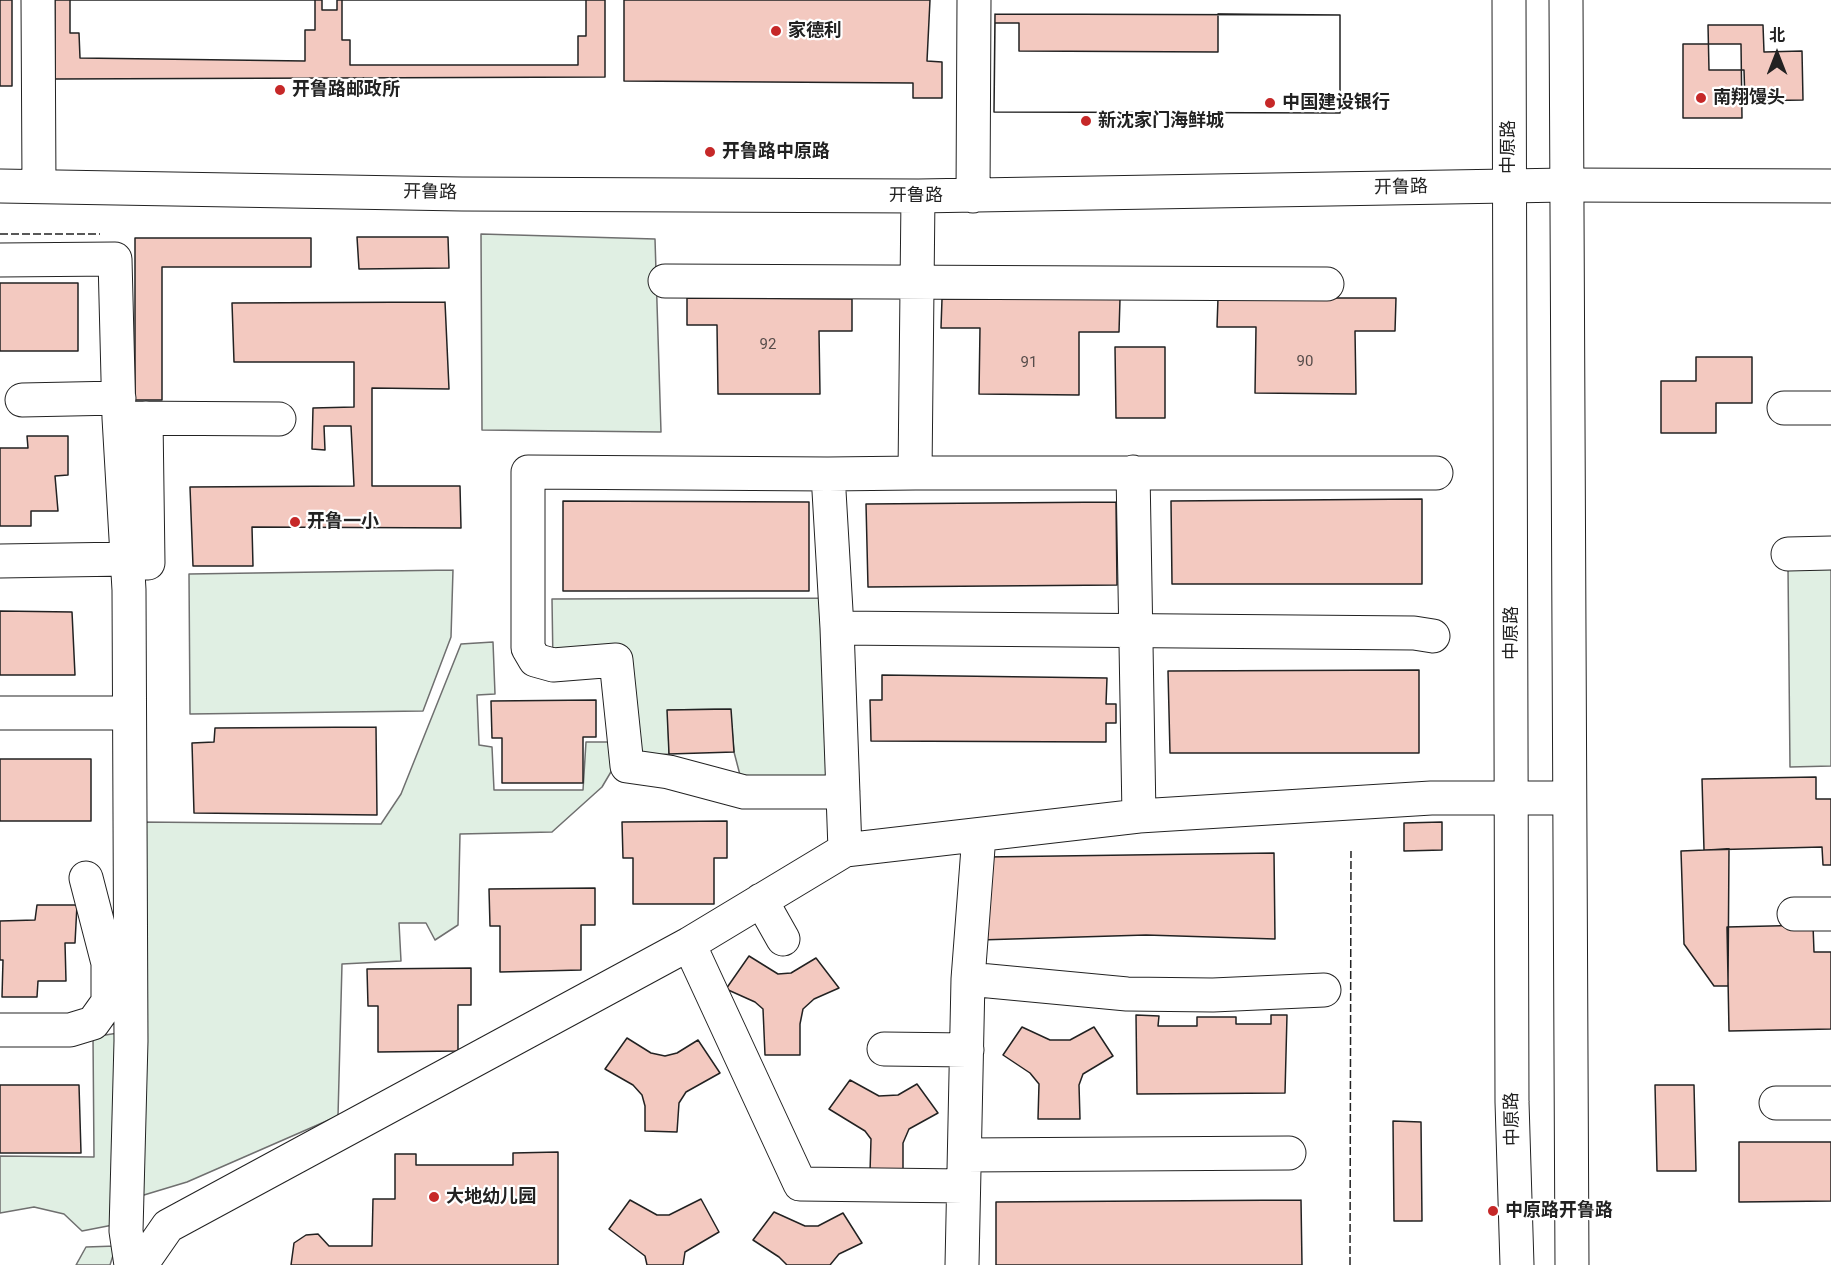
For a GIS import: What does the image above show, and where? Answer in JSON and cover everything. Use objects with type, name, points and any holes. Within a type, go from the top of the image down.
[{"type":"main road","points":[[38,0],[39,185]]},
{"type":"main road","points":[[973,196],[974,0]]},
{"type":"main road","name":"中原路","points":[[1509,0],[1513,799],[1512,1102],[1516,1265]]},
{"type":"main road","points":[[1566,0],[1572,1265]]},
{"type":"main road","name":"开鲁路","points":[[0,186],[474,194],[918,196],[1566,185],[1831,186]]},
{"type":"main road","points":[[915,473],[918,196]]},
{"type":"main road","points":[[0,260],[115,259],[128,411],[150,796]]},
{"type":"main road","points":[[665,281],[1327,284]]},
{"type":"main road","points":[[22,400],[128,411],[279,419]]},
{"type":"main road","points":[[1784,408],[1831,408]]},
{"type":"main road","points":[[128,411],[131,1041],[126,1231],[131,1265]]},
{"type":"main road","points":[[843,792],[744,792],[669,772],[627,766],[616,660],[553,665],[535,660],[528,648],[528,472],[1436,473]]},
{"type":"main road","points":[[1133,472],[1139,816]]},
{"type":"main road","points":[[828,474],[837,628],[845,850]]},
{"type":"main road","points":[[1788,554],[1831,553]]},
{"type":"main road","points":[[0,561],[127,559]]},
{"type":"main road","points":[[837,628],[1414,633],[1433,636]]},
{"type":"main road","points":[[0,713],[129,713]]},
{"type":"main road","points":[[141,1265],[168,1227],[689,944],[845,850],[1139,816],[1431,798],[1569,798]]},
{"type":"main road","points":[[963,1265],[968,979],[979,835]]},
{"type":"main road","points":[[0,1030],[70,1030],[93,1023],[108,1002],[108,963],[86,878]]},
{"type":"main road","points":[[761,900],[783,939]]},
{"type":"main road","points":[[1794,914],[1831,914]]},
{"type":"main road","points":[[689,944],[800,1184],[964,1171],[1289,1153]]},
{"type":"main road","points":[[968,979],[1127,994],[1213,995],[1324,990]]},
{"type":"main road","points":[[884,1049],[967,1050]]},
{"type":"main road","points":[[1776,1103],[1831,1103]]},
{"type":"green space","points":[[481,234],[655,239],[661,432],[482,430]]},
{"type":"green space","points":[[1788,568],[1831,568],[1831,766],[1790,767]]},
{"type":"green space","points":[[453,570],[451,637],[423,711],[190,714],[189,574]]},
{"type":"green space","points":[[822,598],[828,782],[740,775],[734,752],[730,709],[668,710],[669,754],[626,757],[616,660],[553,665],[552,599]]},
{"type":"green space","points":[[493,642],[495,694],[477,695],[479,745],[492,747],[494,790],[583,790],[586,742],[618,742],[618,760],[602,787],[552,832],[460,834],[458,925],[435,940],[426,923],[399,923],[401,961],[342,964],[338,1116],[187,1182],[134,1198],[136,822],[381,824],[401,794],[461,644]]},
{"type":"green space","points":[[118,1033],[118,1224],[82,1231],[64,1214],[34,1207],[0,1213],[0,1156],[94,1157],[93,1037]]},
{"type":"green space","points":[[116,1246],[110,1265],[76,1265],[86,1247]]},
{"type":"building","points":[[0,0],[12,0],[12,86],[0,86]]},
{"type":"building","points":[[55,0],[322,0],[322,10],[337,10],[337,0],[605,0],[605,77],[55,79]]},
{"type":"building","points":[[70,0],[315,0],[315,30],[305,30],[305,61],[80,58],[79,33],[70,33]]},
{"type":"building","points":[[342,0],[586,0],[586,36],[578,36],[578,65],[350,65],[350,40],[342,40]]},
{"type":"building","name":"家德利","points":[[624,0],[930,0],[927,61],[942,62],[942,98],[913,98],[913,83],[624,81]]},
{"type":"building","points":[[995,14],[1340,15],[1340,113],[994,112]]},
{"type":"building","points":[[1218,14],[1340,15],[1340,113],[994,112],[995,23],[1019,23],[1019,51],[1218,52]]},
{"type":"building","points":[[1708,25],[1763,25],[1764,52],[1802,51],[1803,100],[1745,101],[1744,70],[1709,70]]},
{"type":"building","points":[[1683,44],[1741,44],[1742,118],[1683,118]]},
{"type":"building","points":[[357,237],[448,237],[449,268],[359,269]]},
{"type":"building","points":[[135,238],[311,238],[311,267],[162,267],[162,400],[135,400]]},
{"type":"building","points":[[0,283],[78,283],[78,351],[0,351]]},
{"type":"building","points":[[687,298],[852,299],[852,331],[819,331],[820,394],[718,394],[717,325],[687,325]]},
{"type":"building","points":[[1218,298],[1396,298],[1395,331],[1355,331],[1356,394],[1255,393],[1256,327],[1217,327]]},
{"type":"building","points":[[942,299],[1120,299],[1119,332],[1079,332],[1079,395],[979,394],[980,328],[941,328]]},
{"type":"building","points":[[445,302],[449,389],[372,388],[372,486],[460,486],[461,528],[252,527],[253,566],[193,566],[190,487],[354,486],[351,426],[324,426],[325,450],[312,449],[313,408],[354,407],[354,362],[234,362],[232,303]]},
{"type":"building","points":[[1115,347],[1165,347],[1165,418],[1116,418]]},
{"type":"building","points":[[1696,357],[1752,357],[1752,403],[1716,403],[1716,433],[1661,433],[1661,381],[1696,381]]},
{"type":"building","points":[[27,436],[68,436],[68,475],[55,476],[58,511],[31,511],[31,526],[0,526],[0,448],[28,448]]},
{"type":"building","points":[[1422,499],[1422,584],[1172,584],[1171,501]]},
{"type":"building","points":[[563,501],[809,502],[809,591],[563,591]]},
{"type":"building","points":[[1116,502],[1117,585],[868,587],[866,504]]},
{"type":"building","points":[[0,611],[72,612],[75,675],[0,675]]},
{"type":"building","points":[[1419,670],[1419,753],[1170,753],[1168,671]]},
{"type":"building","points":[[882,675],[1107,678],[1106,704],[1116,704],[1116,723],[1106,723],[1106,742],[871,741],[870,700],[882,700]]},
{"type":"building","points":[[596,700],[596,737],[583,737],[583,783],[502,783],[502,738],[492,738],[491,701]]},
{"type":"building","points":[[731,709],[734,752],[669,754],[667,710]]},
{"type":"building","points":[[376,727],[377,815],[194,813],[192,743],[214,742],[215,728]]},
{"type":"building","points":[[0,759],[91,759],[91,821],[0,821]]},
{"type":"building","points":[[1816,777],[1816,799],[1831,799],[1831,865],[1823,865],[1822,847],[1704,850],[1702,779]]},
{"type":"building","points":[[727,821],[727,858],[714,858],[714,904],[633,904],[633,858],[623,858],[622,822]]},
{"type":"building","points":[[1442,822],[1442,850],[1404,851],[1404,823]]},
{"type":"building","points":[[1729,849],[1728,986],[1714,986],[1684,944],[1681,851]]},
{"type":"building","points":[[1274,853],[1275,939],[1146,935],[979,940],[986,857]]},
{"type":"building","points":[[595,888],[595,925],[581,925],[581,970],[500,972],[500,926],[490,926],[489,889]]},
{"type":"building","points":[[37,905],[77,905],[75,943],[65,943],[66,981],[38,981],[37,997],[2,997],[3,960],[0,960],[0,921],[35,920]]},
{"type":"building","points":[[1813,925],[1814,952],[1831,952],[1831,1029],[1729,1031],[1727,927]]},
{"type":"building","points":[[749,956],[778,974],[791,973],[816,958],[839,988],[814,999],[803,1009],[800,1024],[800,1055],[765,1055],[763,1009],[755,1002],[726,989]]},
{"type":"building","points":[[471,968],[471,1005],[458,1005],[458,1051],[378,1052],[378,1006],[368,1006],[367,969]]},
{"type":"building","points":[[1136,1015],[1159,1016],[1158,1026],[1197,1026],[1197,1017],[1236,1017],[1236,1024],[1271,1024],[1271,1015],[1287,1015],[1285,1093],[1137,1094]]},
{"type":"building","points":[[1022,1027],[1050,1040],[1070,1040],[1094,1027],[1113,1056],[1083,1074],[1079,1085],[1080,1119],[1038,1119],[1039,1084],[1030,1073],[1003,1055]]},
{"type":"building","points":[[627,1038],[651,1053],[665,1056],[677,1053],[698,1040],[720,1073],[686,1092],[679,1103],[677,1132],[645,1131],[645,1106],[642,1095],[633,1085],[605,1069]]},
{"type":"building","points":[[850,1080],[879,1096],[898,1095],[917,1084],[938,1113],[909,1129],[903,1143],[903,1172],[870,1172],[871,1139],[865,1131],[829,1109]]},
{"type":"building","points":[[0,1085],[79,1085],[81,1153],[0,1153]]},
{"type":"building","points":[[1655,1085],[1694,1085],[1696,1171],[1657,1171]]},
{"type":"building","points":[[1393,1121],[1421,1122],[1422,1221],[1394,1221]]},
{"type":"building","points":[[1739,1142],[1831,1142],[1831,1201],[1739,1202]]},
{"type":"building","points":[[558,1152],[558,1265],[291,1265],[294,1243],[306,1235],[318,1234],[329,1246],[372,1246],[373,1199],[395,1199],[395,1154],[416,1154],[416,1165],[513,1165],[513,1153]]},
{"type":"building","points":[[701,1199],[719,1232],[685,1252],[683,1265],[647,1265],[645,1256],[609,1229],[630,1200],[657,1215],[669,1215]]},
{"type":"building","points":[[1301,1200],[1302,1265],[996,1265],[996,1202]]},
{"type":"building","points":[[774,1212],[805,1226],[818,1226],[843,1213],[862,1243],[839,1254],[830,1265],[787,1265],[753,1240]]},
{"type":"fence","points":[[0,234],[100,234]]},
{"type":"fence","points":[[1350,1265],[1351,851]]},
{"type":"place","name":"家德利","points":[[776,31]]},
{"type":"place","name":"开鲁路邮政所","points":[[280,90]]},
{"type":"place","name":"南翔馒头","points":[[1701,98]]},
{"type":"place","name":"中国建设银行","points":[[1270,103]]},
{"type":"place","name":"新沈家门海鲜城","points":[[1086,121]]},
{"type":"place","name":"开鲁路中原路","points":[[710,152]]},
{"type":"place","name":"开鲁一小","points":[[295,522]]},
{"type":"place","name":"大地幼儿园","points":[[434,1197]]},
{"type":"place","name":"中原路开鲁路","points":[[1493,1211]]}]
